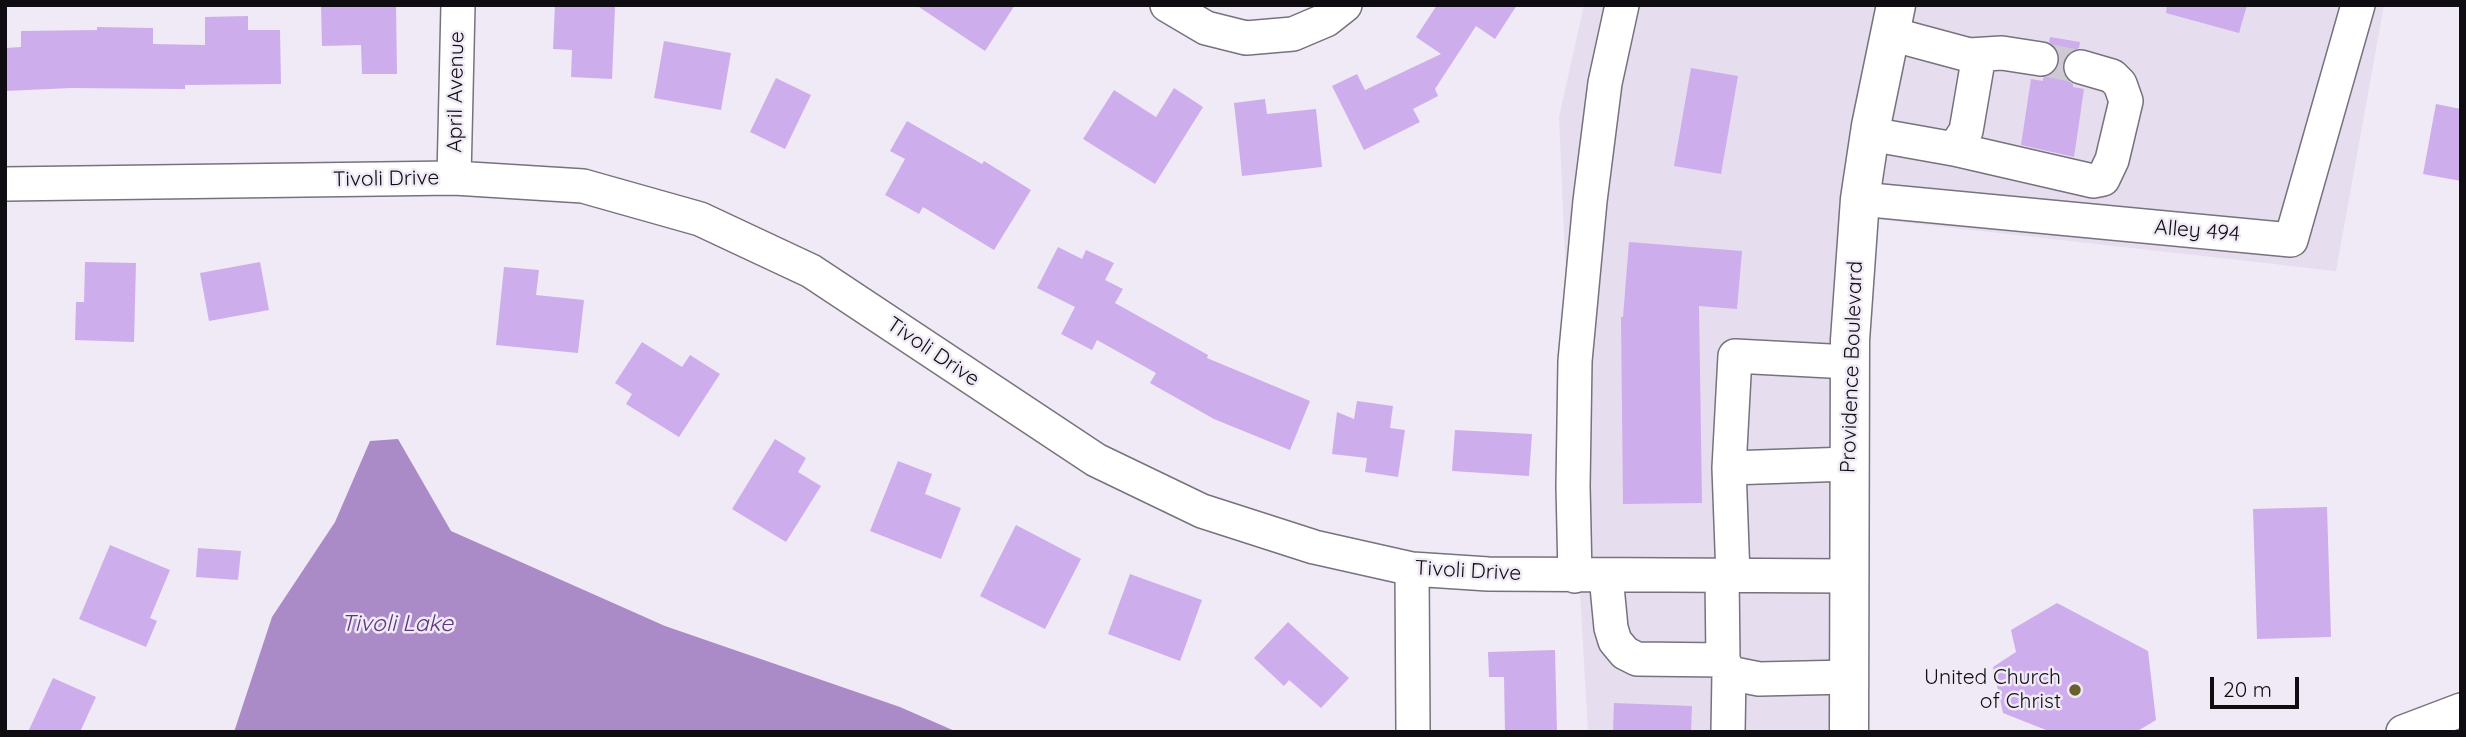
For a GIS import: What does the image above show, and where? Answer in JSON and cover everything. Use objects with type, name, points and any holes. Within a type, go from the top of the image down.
[{"type":"main road","name":"Providence Boulevard","points":[[1849,732],[1849,362],[1860,199],[1870,134],[1894,20]]},
{"type":"street","name":"April Avenue","points":[[454,178],[458,5]]},
{"type":"street","points":[[1167,5],[1206,28],[1246,38],[1293,34],[1326,20],[1345,5]]},
{"type":"street","points":[[1622,5],[1605,83],[1574,361],[1573,486],[1591,576],[1615,641],[1625,653],[1637,659],[1726,667],[1759,679],[1849,677]]},
{"type":"street","name":"Alley 494","points":[[1860,199],[2291,240],[2358,5]]},
{"type":"street","points":[[1894,20],[1979,55],[2002,53],[2040,59]]},
{"type":"street","points":[[1954,149],[1966,131],[1979,55]]},
{"type":"street","points":[[1870,134],[1954,149],[2093,181],[2103,179],[2112,160],[2126,101],[2120,83],[2112,76],[2081,67]]},
{"type":"street","name":"Tivoli Drive","points":[[5,184],[454,178],[583,186],[701,219],[811,271],[1096,460],[1202,511],[1314,547],[1412,569],[1488,574],[1849,576]]},
{"type":"street","points":[[2076,220],[2084,179]]},
{"type":"street","points":[[1728,732],[1726,667],[1729,468],[1735,356],[1849,362]]},
{"type":"street","points":[[1729,468],[1849,464]]},
{"type":"street","points":[[1412,569],[1413,732]]},
{"type":"street","points":[[2403,732],[2461,710]]},
{"type":"shaded area","points":[[1584,5],[1881,5],[1833,559],[1578,558],[1559,117]]},
{"type":"shaded area","points":[[1912,5],[2384,5],[2336,271],[1874,219]]},
{"type":"shaded area","points":[[1580,593],[1833,593],[1834,732],[1588,732]]},
{"type":"water","name":"Tivoli Lake","points":[[398,439],[451,531],[665,626],[900,707],[957,732],[234,732],[272,617],[335,522],[370,441]]},
{"type":"building","points":[[321,5],[396,5],[397,74],[362,74],[361,45],[322,46]]},
{"type":"building","points":[[555,5],[615,7],[612,79],[571,77],[572,50],[553,49]]},
{"type":"building","points":[[916,5],[1015,5],[985,51]]},
{"type":"building","points":[[1437,5],[1517,5],[1495,39],[1476,26],[1435,89],[1438,96],[1413,109],[1420,122],[1364,150],[1332,86],[1357,74],[1365,90],[1441,54],[1416,37]]},
{"type":"building","points":[[2167,5],[2247,5],[2239,33],[2166,13]]},
{"type":"building","points":[[248,16],[248,30],[280,30],[281,84],[185,85],[185,89],[71,88],[5,91],[5,48],[21,47],[21,31],[97,30],[97,27],[153,28],[153,44],[205,45],[205,17]]},
{"type":"building","points":[[2050,37],[2080,42],[2079,48],[2068,53],[2062,62],[2067,80],[2073,87],[2084,89],[2074,157],[2021,145],[2031,79],[2043,81],[2043,78],[2056,72],[2060,63],[2059,51],[2049,42]]},
{"type":"building","points":[[664,41],[731,53],[721,110],[654,98]]},
{"type":"building","points":[[1691,68],[1738,76],[1721,174],[1674,166]]},
{"type":"building","points":[[776,78],[811,95],[785,149],[750,132]]},
{"type":"building","points":[[1174,88],[1203,107],[1155,184],[1083,139],[1114,90],[1156,117]]},
{"type":"building","points":[[1265,99],[1267,114],[1316,109],[1322,167],[1242,176],[1234,103]]},
{"type":"building","points":[[2436,104],[2461,109],[2461,181],[2423,174]]},
{"type":"building","points":[[907,121],[982,164],[984,161],[1031,190],[994,250],[923,207],[919,214],[885,195],[905,159],[890,151]]},
{"type":"building","points":[[1629,242],[1742,251],[1737,309],[1699,306],[1702,503],[1623,504],[1621,317]]},
{"type":"building","points":[[1058,247],[1082,259],[1086,250],[1114,263],[1105,280],[1123,289],[1115,303],[1208,355],[1207,358],[1310,401],[1290,450],[1214,419],[1150,383],[1156,373],[1097,340],[1092,350],[1061,334],[1075,307],[1037,288]]},
{"type":"building","points":[[85,262],[136,263],[134,342],[75,340],[76,302],[84,302]]},
{"type":"building","points":[[260,262],[269,310],[209,321],[200,273]]},
{"type":"building","points":[[504,267],[539,270],[536,295],[584,300],[578,353],[496,345]]},
{"type":"building","points":[[642,342],[682,367],[690,355],[720,374],[679,437],[626,404],[632,394],[615,383]]},
{"type":"building","points":[[1357,401],[1393,406],[1390,428],[1405,430],[1398,477],[1365,472],[1367,458],[1332,454],[1337,412],[1354,419]]},
{"type":"building","points":[[1455,430],[1532,434],[1529,476],[1452,471]]},
{"type":"building","points":[[775,439],[806,458],[798,472],[821,486],[786,542],[732,509]]},
{"type":"building","points":[[898,461],[932,474],[925,494],[961,508],[941,559],[870,531]]},
{"type":"building","points":[[2327,507],[2331,637],[2257,639],[2253,509]]},
{"type":"building","points":[[1016,525],[1081,559],[1045,629],[980,596]]},
{"type":"building","points":[[110,545],[170,570],[150,618],[157,621],[146,647],[79,619]]},
{"type":"building","points":[[198,548],[241,551],[238,580],[196,577]]},
{"type":"building","points":[[1130,574],[1202,600],[1180,661],[1108,634]]},
{"type":"building","name":"United Church of Christ","points":[[2057,603],[2148,651],[2156,720],[2136,732],[2051,732],[2003,713],[1993,667],[2016,652],[2011,630]]},
{"type":"building","points":[[1288,622],[1349,678],[1321,708],[1289,680],[1284,686],[1254,658]]},
{"type":"building","points":[[1555,650],[1557,732],[1505,732],[1504,677],[1489,677],[1488,652]]},
{"type":"building","points":[[53,678],[96,697],[80,732],[28,732]]},
{"type":"building","points":[[1614,703],[1692,706],[1691,732],[1613,732]]},
{"type":"tunnel","points":[[2041,59],[2081,67]]},
{"type":"place","name":"United Church of Christ","points":[[2075,690]]}]
